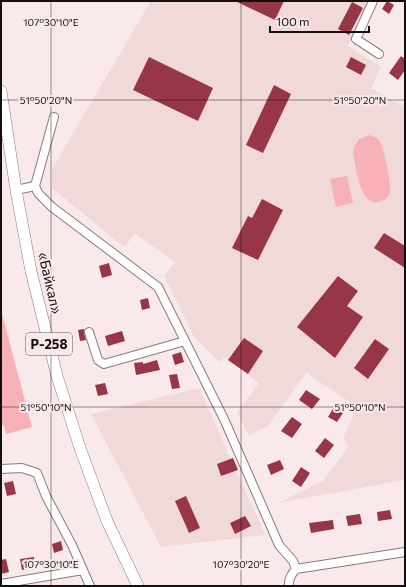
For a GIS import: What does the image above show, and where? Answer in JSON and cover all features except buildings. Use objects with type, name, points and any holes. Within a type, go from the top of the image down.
[{"type":"highway","name":"«Байкал»","points":[[1,91],[16,190],[31,271],[56,376],[80,448],[107,521],[138,586]]},
{"type":"street","points":[[373,1],[356,39],[378,54]]},
{"type":"street","points":[[54,117],[35,186],[38,193],[52,207],[158,287],[224,419],[279,545],[293,561],[296,569]]},
{"type":"street","points":[[16,190],[35,186]]},
{"type":"street","points":[[89,332],[98,360],[104,364],[185,341]]},
{"type":"street","points":[[1,469],[22,468],[37,473],[46,496],[72,545],[90,586]]},
{"type":"street","points":[[289,586],[288,584],[296,569],[405,552]]},
{"type":"street","points":[[1,584],[83,570]]},
{"type":"shaded area","points":[[151,1],[367,1],[370,3],[348,46],[381,67],[371,88],[401,106],[405,101],[405,480],[278,503],[323,481],[349,446],[343,438],[357,407],[306,373],[268,426],[249,435],[237,413],[259,383],[224,357],[219,362],[194,337],[164,276],[175,262],[135,234],[124,247],[52,188],[52,169]]},
{"type":"shaded area","points":[[369,135],[376,138],[380,142],[389,175],[389,196],[383,201],[379,202],[372,202],[363,192],[357,176],[353,153],[354,147],[359,139]]},
{"type":"shaded area","points":[[347,176],[353,203],[336,207],[330,179]]},
{"type":"shaded area","points":[[1,310],[32,427],[6,434],[4,425],[1,426]]},
{"type":"shaded area","points":[[199,388],[265,535],[161,547],[91,414]]}]
